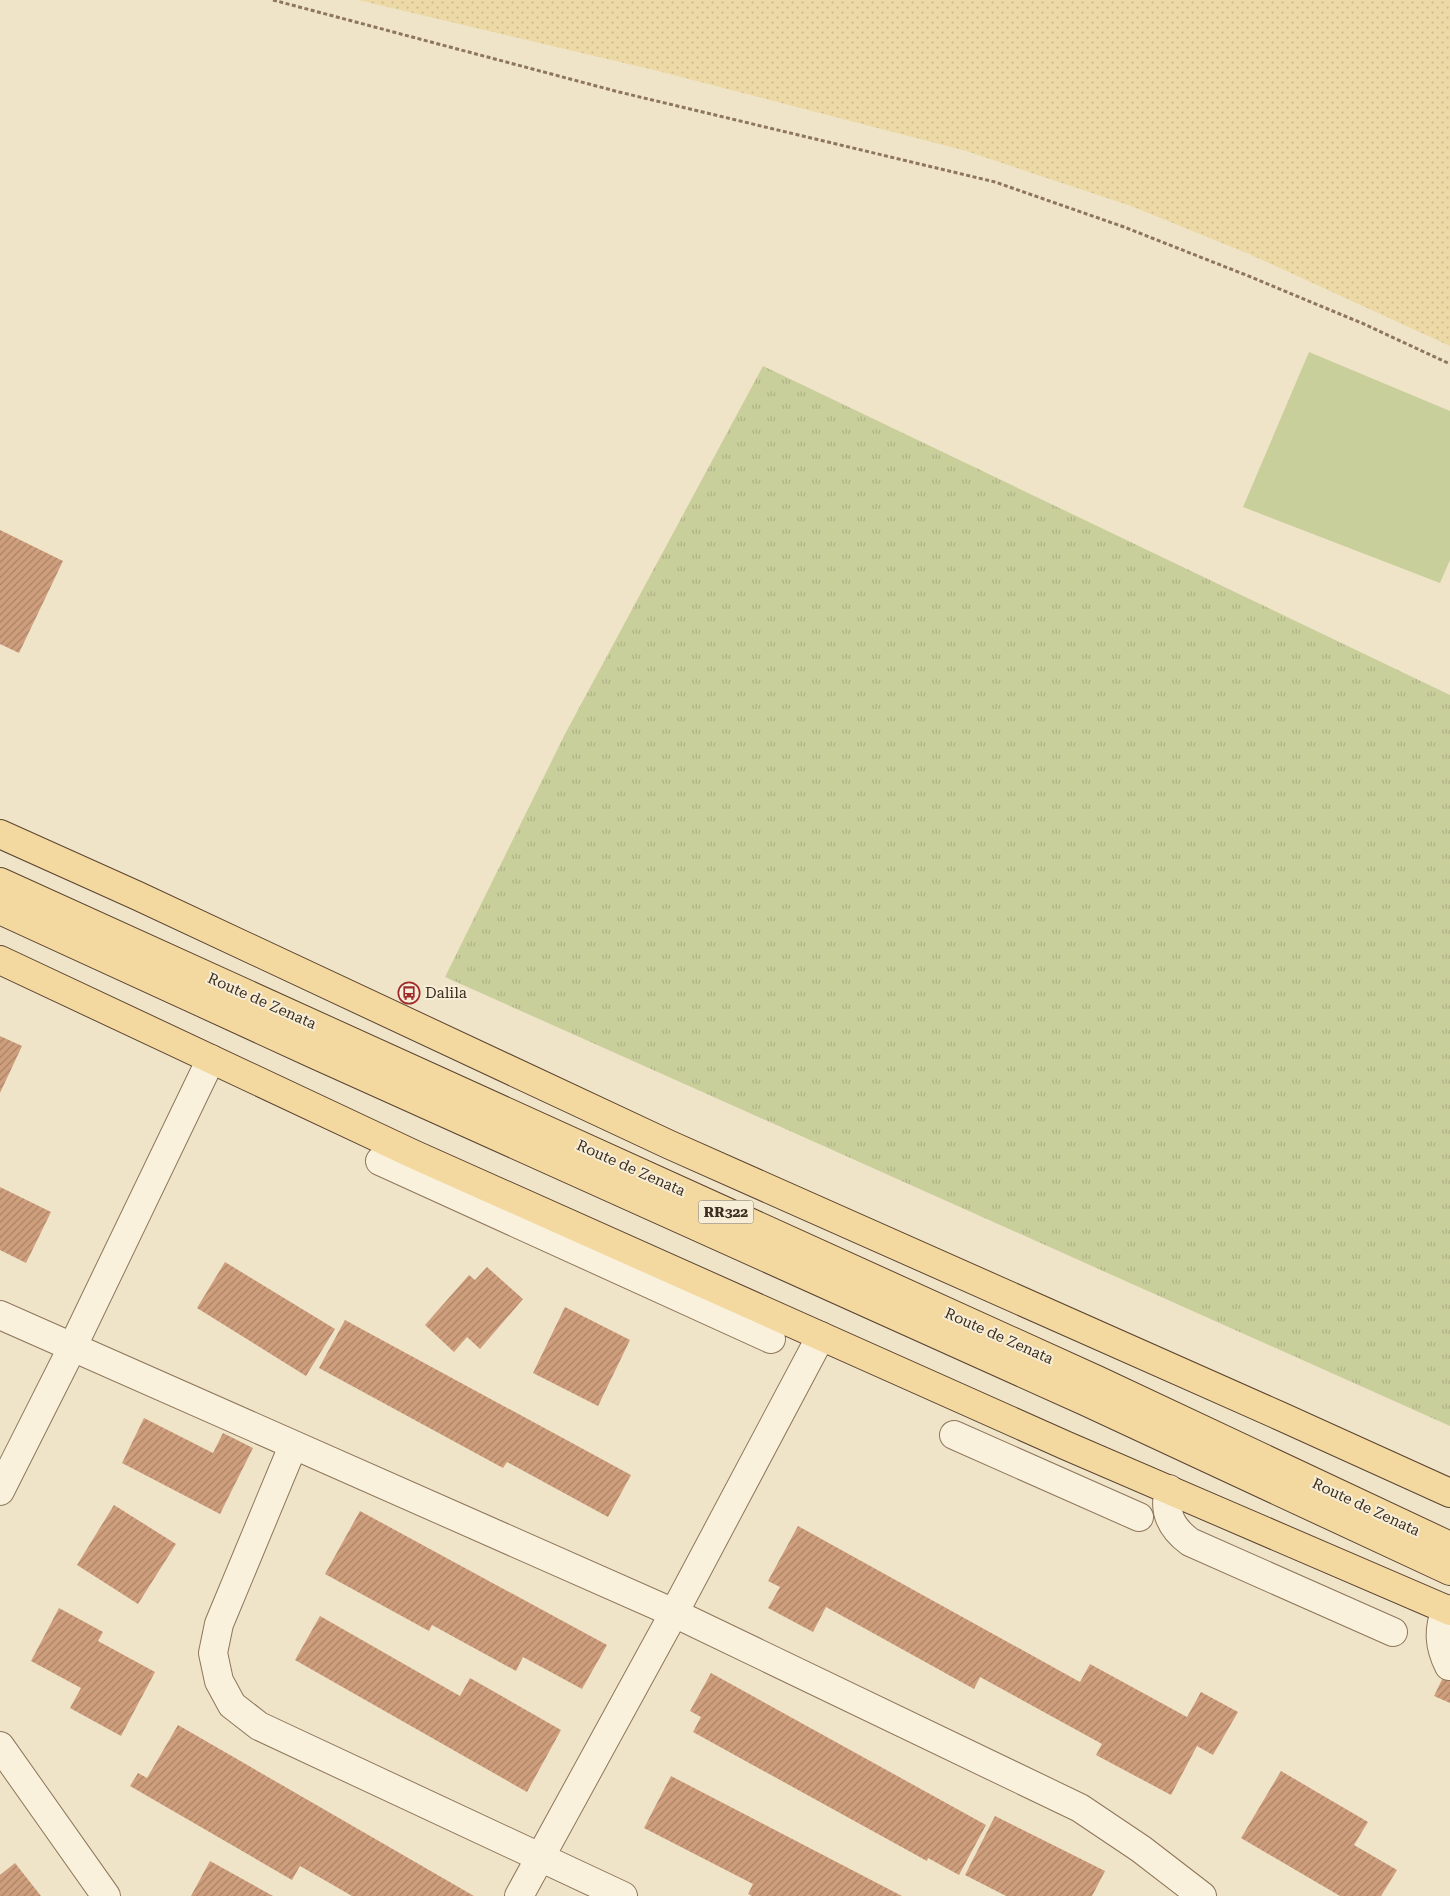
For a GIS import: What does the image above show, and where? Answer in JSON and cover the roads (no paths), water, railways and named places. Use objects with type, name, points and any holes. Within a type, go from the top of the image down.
[{"type":"main road","name":"RR322","points":[[0,834],[147,900],[670,1145],[1450,1493]]},
{"type":"main road","name":"Route de Zenata","points":[[0,882],[1098,1380],[1450,1546]]},
{"type":"main road","name":"Route de Zenata","points":[[0,910],[323,1058],[1088,1402],[1450,1571]]},
{"type":"main road","points":[[0,960],[413,1154],[732,1309],[821,1336],[1030,1429],[1448,1610]]},
{"type":"street","points":[[0,1491],[72,1348],[211,1059]]},
{"type":"street","points":[[380,1161],[732,1309],[771,1339]]},
{"type":"street","points":[[0,1315],[674,1613],[1080,1808],[1141,1848],[1197,1894]]},
{"type":"street","points":[[519,1896],[674,1613],[821,1336]]},
{"type":"street","points":[[1015,1462],[1030,1429]]},
{"type":"street","points":[[954,1435],[1139,1517]]},
{"type":"street","points":[[293,1446],[219,1624],[214,1653],[219,1681],[232,1705],[259,1726],[623,1896]]},
{"type":"street","points":[[1168,1489],[1166,1500],[1170,1521],[1178,1533],[1190,1542],[1393,1632]]},
{"type":"street","points":[[1448,1610],[1441,1623],[1440,1638],[1442,1652],[1449,1666]]},
{"type":"street","points":[[0,1746],[106,1896]]},
{"type":"place","name":"Dalila","points":[[409,993]]}]
